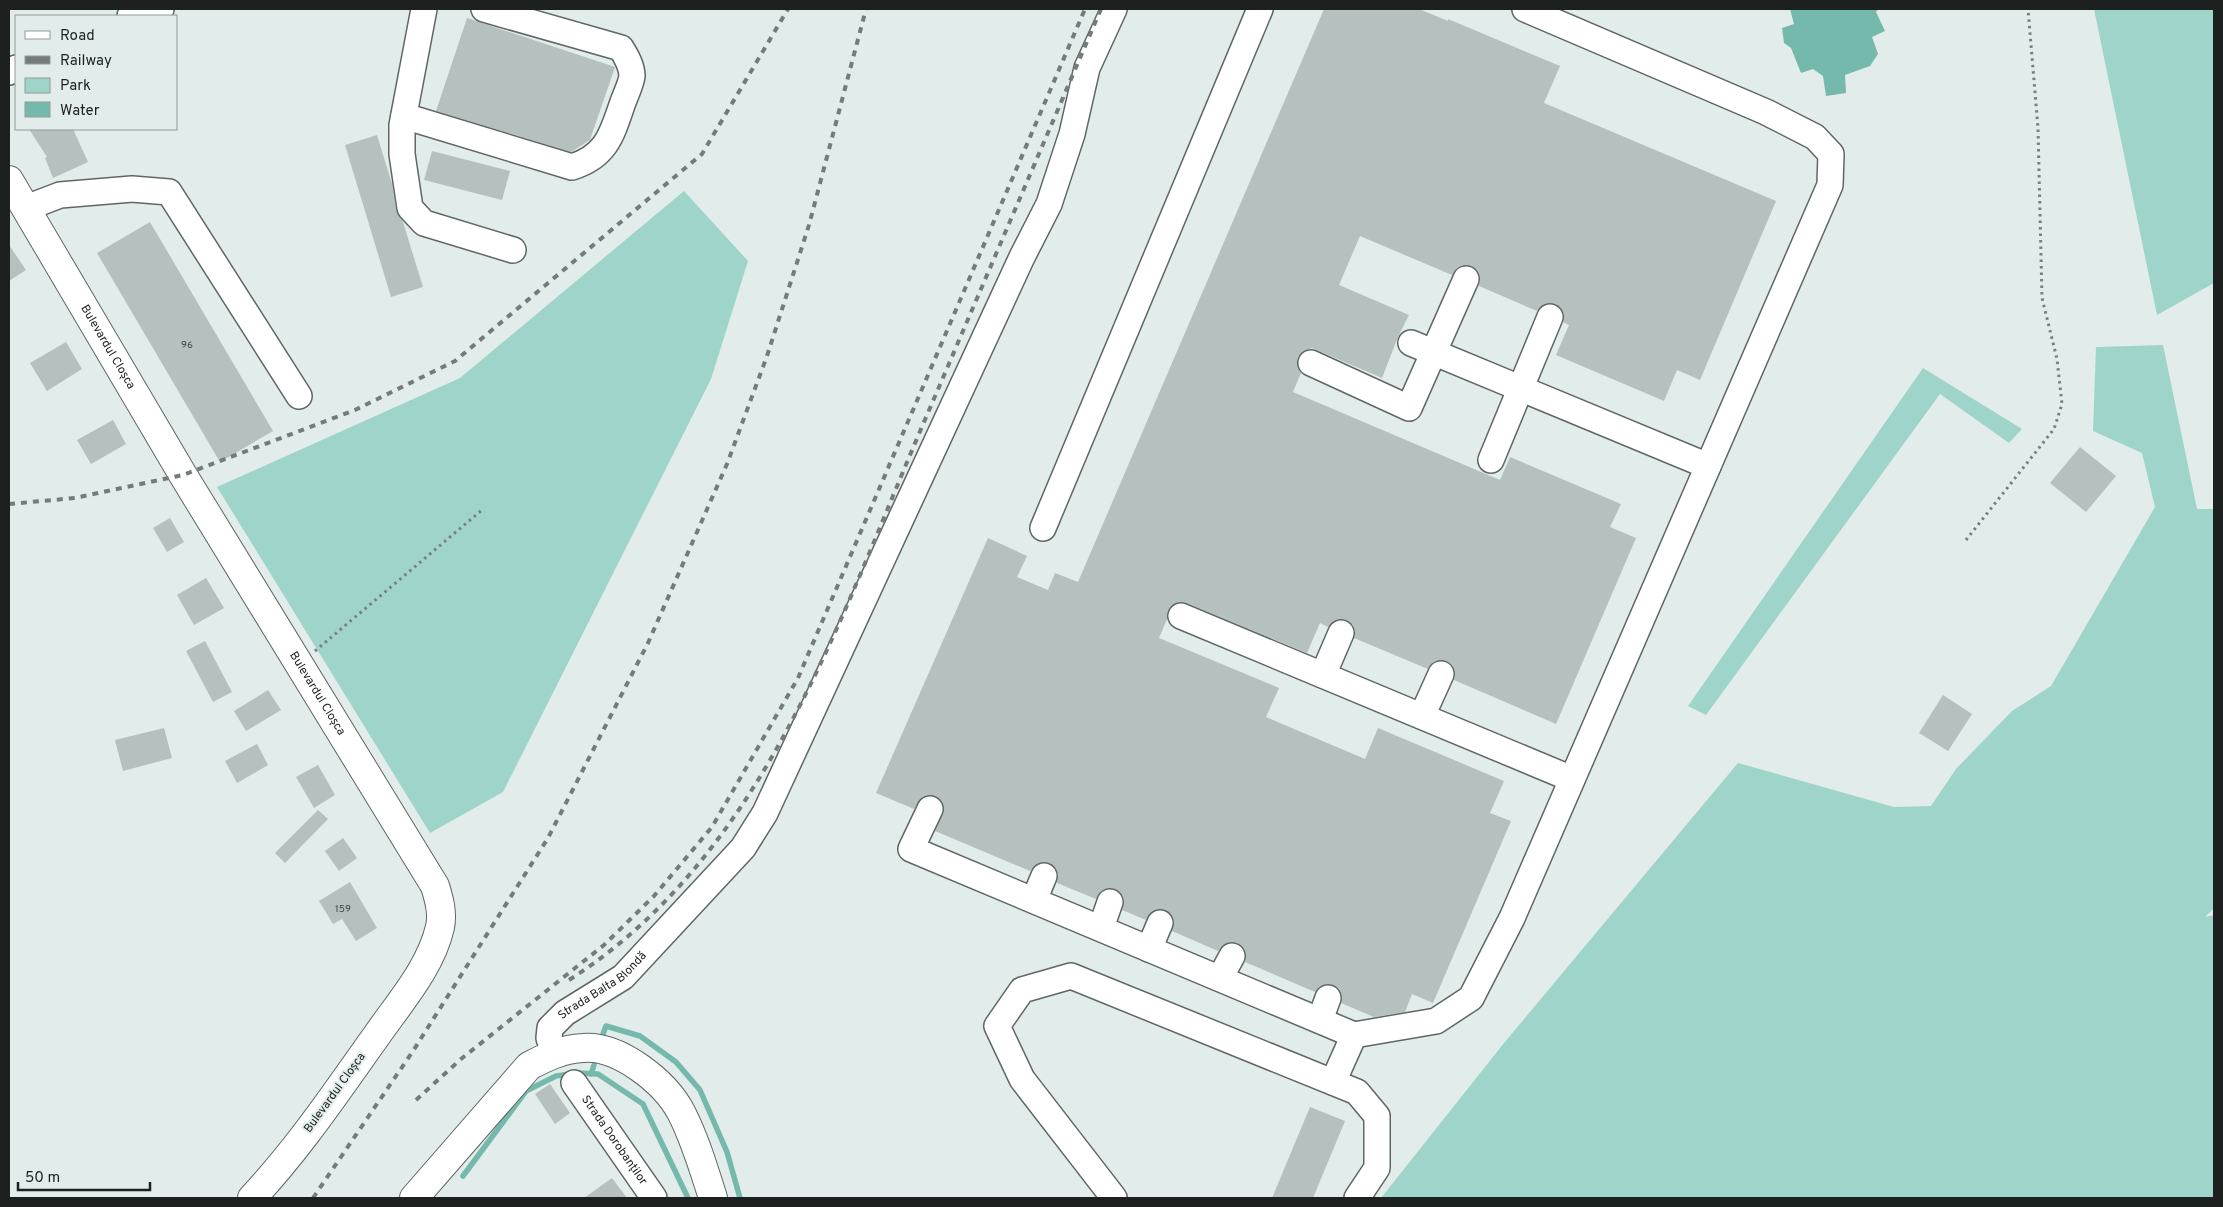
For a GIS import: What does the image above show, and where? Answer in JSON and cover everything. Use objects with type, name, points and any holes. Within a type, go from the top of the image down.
[{"type":"main road","name":"Bulevardul Cloșca","points":[[9,180],[183,475],[435,886],[440,906],[440,925],[434,944],[427,961],[411,986],[318,1118],[252,1198]]},
{"type":"main road","points":[[414,1198],[529,1066],[555,1054],[585,1047],[603,1051],[645,1070],[666,1090],[681,1112],[713,1198]]},
{"type":"street","points":[[134,15],[161,9]]},
{"type":"street","points":[[424,9],[404,116],[402,154],[410,208],[424,223],[513,250]]},
{"type":"street","points":[[404,116],[572,167],[588,162],[600,152],[612,135],[632,76],[629,60],[621,48],[484,9]]},
{"type":"street","name":"Strada Balta Blondă","points":[[555,1054],[549,1038],[550,1028],[564,1013],[623,977],[743,848],[764,813],[1022,257],[1049,204],[1072,134],[1087,68],[1114,9]]},
{"type":"street","points":[[1044,528],[1260,9]]},
{"type":"street","points":[[1354,1035],[1436,1021],[1471,998],[1512,918],[1830,185],[1830,154],[1815,137],[1766,112],[1525,9]]},
{"type":"street","points":[[26,208],[60,195],[132,189],[169,192],[299,396]]},
{"type":"street","points":[[1319,374],[1409,408],[1466,279]]},
{"type":"street","points":[[1491,460],[1550,317]]},
{"type":"street","points":[[1411,343],[1708,466]]},
{"type":"street","points":[[1181,616],[1572,779]]},
{"type":"street","points":[[1323,675],[1341,633]]},
{"type":"street","points":[[1422,716],[1441,674]]},
{"type":"street","points":[[930,808],[911,849],[1220,978],[1324,1009],[1354,1035]]},
{"type":"street","points":[[1034,900],[1044,876]]},
{"type":"street","points":[[1101,928],[1110,902]]},
{"type":"street","points":[[1149,949],[1160,923]]},
{"type":"street","points":[[1220,978],[1232,956]]},
{"type":"street","points":[[1114,1198],[1022,1079],[997,1026],[1022,990],[1072,976],[1357,1092],[1378,1116],[1377,1168],[1357,1198]]},
{"type":"street","points":[[1333,1082],[1354,1035]]},
{"type":"street","name":"Strada Dorobanților","points":[[574,1083],[654,1198]]},
{"type":"path","points":[[1966,540],[2054,429],[2062,404],[2057,359],[2042,298],[2038,128],[2028,9]]},
{"type":"path","points":[[330,639],[482,510]]},
{"type":"green space","points":[[2094,9],[2214,9],[2214,283],[2157,315]]},
{"type":"green space","points":[[684,191],[748,261],[711,379],[503,792],[430,833],[217,487],[460,378]]},
{"type":"green space","points":[[2163,345],[2197,509],[2214,509],[2214,908],[2205,917],[2214,915],[2214,1198],[1381,1198],[1504,1043],[1738,763],[1894,807],[1931,806],[1956,769],[2012,711],[2051,686],[2155,507],[2142,453],[2093,431],[2096,347]]},
{"type":"green space","points":[[1923,368],[2022,429],[2009,443],[1940,394],[1706,715],[1688,706]]},
{"type":"water","points":[[1790,9],[1878,9],[1876,12],[1885,31],[1872,37],[1878,54],[1870,66],[1845,75],[1846,93],[1826,96],[1823,76],[1813,69],[1801,73],[1791,48],[1784,43],[1782,28],[1794,24]]},
{"type":"building","points":[[1324,9],[1419,9],[1448,21],[1448,19],[1560,66],[1544,103],[1776,201],[1700,380],[1677,370],[1664,401],[1556,355],[1569,325],[1563,322],[1564,315],[1561,308],[1556,304],[1548,303],[1541,306],[1537,311],[1479,286],[1480,277],[1477,270],[1471,266],[1464,265],[1458,267],[1452,275],[1360,236],[1339,285],[1409,315],[1382,378],[1312,348],[1303,351],[1298,357],[1297,365],[1301,373],[1293,392],[1500,480],[1510,457],[1621,504],[1610,527],[1636,538],[1556,724],[1454,680],[1453,666],[1446,661],[1433,662],[1428,669],[1354,638],[1355,631],[1353,625],[1346,620],[1339,619],[1333,621],[1328,627],[1320,623],[1307,653],[1187,603],[1179,602],[1172,605],[1168,610],[1167,619],[1159,638],[1279,688],[1266,717],[1365,759],[1378,728],[1504,781],[1490,813],[1511,821],[1433,1003],[1412,994],[1405,1012],[1374,1017],[1341,1003],[1342,995],[1339,988],[1333,985],[1325,984],[1315,992],[1245,962],[1246,955],[1244,949],[1238,943],[1231,942],[1225,944],[1218,951],[1172,931],[1174,921],[1171,914],[1165,910],[1152,911],[1146,920],[1122,910],[1124,899],[1120,892],[1115,889],[1108,888],[1101,891],[1096,899],[1057,883],[1058,874],[1055,867],[1050,863],[1036,864],[1030,871],[935,831],[944,808],[942,801],[936,796],[928,795],[922,797],[914,809],[876,793],[988,538],[1027,556],[1017,577],[1048,590],[1055,573],[1078,582]]},
{"type":"building","points":[[467,18],[615,67],[590,140],[571,152],[436,111]]},
{"type":"building","points":[[30,130],[73,130],[88,162],[53,178],[45,158],[47,157]]},
{"type":"building","points":[[377,135],[392,184],[396,210],[403,222],[423,287],[391,297],[345,145]]},
{"type":"building","points":[[432,151],[510,171],[502,200],[424,180]]},
{"type":"building","points":[[150,222],[273,431],[220,462],[97,253]]},
{"type":"building","points":[[9,245],[26,270],[9,281]]},
{"type":"building","points":[[66,342],[82,369],[47,391],[30,363]]},
{"type":"building","points":[[113,420],[126,444],[91,464],[77,440]]},
{"type":"building","points":[[2080,447],[2116,476],[2086,512],[2050,483]]},
{"type":"building","points":[[170,518],[184,542],[167,552],[153,528]]},
{"type":"building","points":[[206,578],[224,608],[194,625],[177,595]]},
{"type":"building","points":[[205,641],[232,692],[213,702],[186,651]]},
{"type":"building","points":[[268,690],[281,710],[246,731],[234,711]]},
{"type":"building","points":[[1943,695],[1972,714],[1948,751],[1919,733]]},
{"type":"building","points":[[164,728],[172,758],[123,771],[115,740]]},
{"type":"building","points":[[257,744],[268,765],[237,783],[225,761]]},
{"type":"building","points":[[318,765],[335,795],[314,808],[296,777]]},
{"type":"building","points":[[318,810],[328,819],[285,863],[275,853]]},
{"type":"building","points":[[343,838],[357,858],[339,871],[325,851]]},
{"type":"building","points":[[350,882],[377,928],[356,941],[342,919],[333,924],[319,901]]},
{"type":"building","points":[[550,1084],[570,1113],[555,1124],[535,1094]]},
{"type":"building","points":[[1310,1107],[1345,1121],[1313,1198],[1272,1198]]},
{"type":"building","points":[[612,1178],[627,1198],[584,1198]]},
{"type":"waterway","points":[[603,1034],[606,1026],[640,1036],[676,1062],[700,1090],[727,1152],[740,1198]]},
{"type":"waterway","points":[[591,1074],[594,1065]]},
{"type":"waterway","points":[[463,1176],[526,1091],[556,1076],[578,1073],[598,1074],[643,1104],[688,1198]]},
{"type":"railway","points":[[9,504],[75,498],[183,475],[355,410],[455,361],[702,154],[788,9]]},
{"type":"railway","points":[[313,1198],[413,1051],[548,838],[648,643],[727,464],[767,356],[809,225],[866,9]]},
{"type":"railway","points":[[416,1100],[461,1059],[604,945],[654,896],[712,827],[798,678],[1085,9]]},
{"type":"railway","points":[[569,980],[636,929],[693,870],[742,805],[785,733],[823,659],[857,582],[1101,9]]}]
